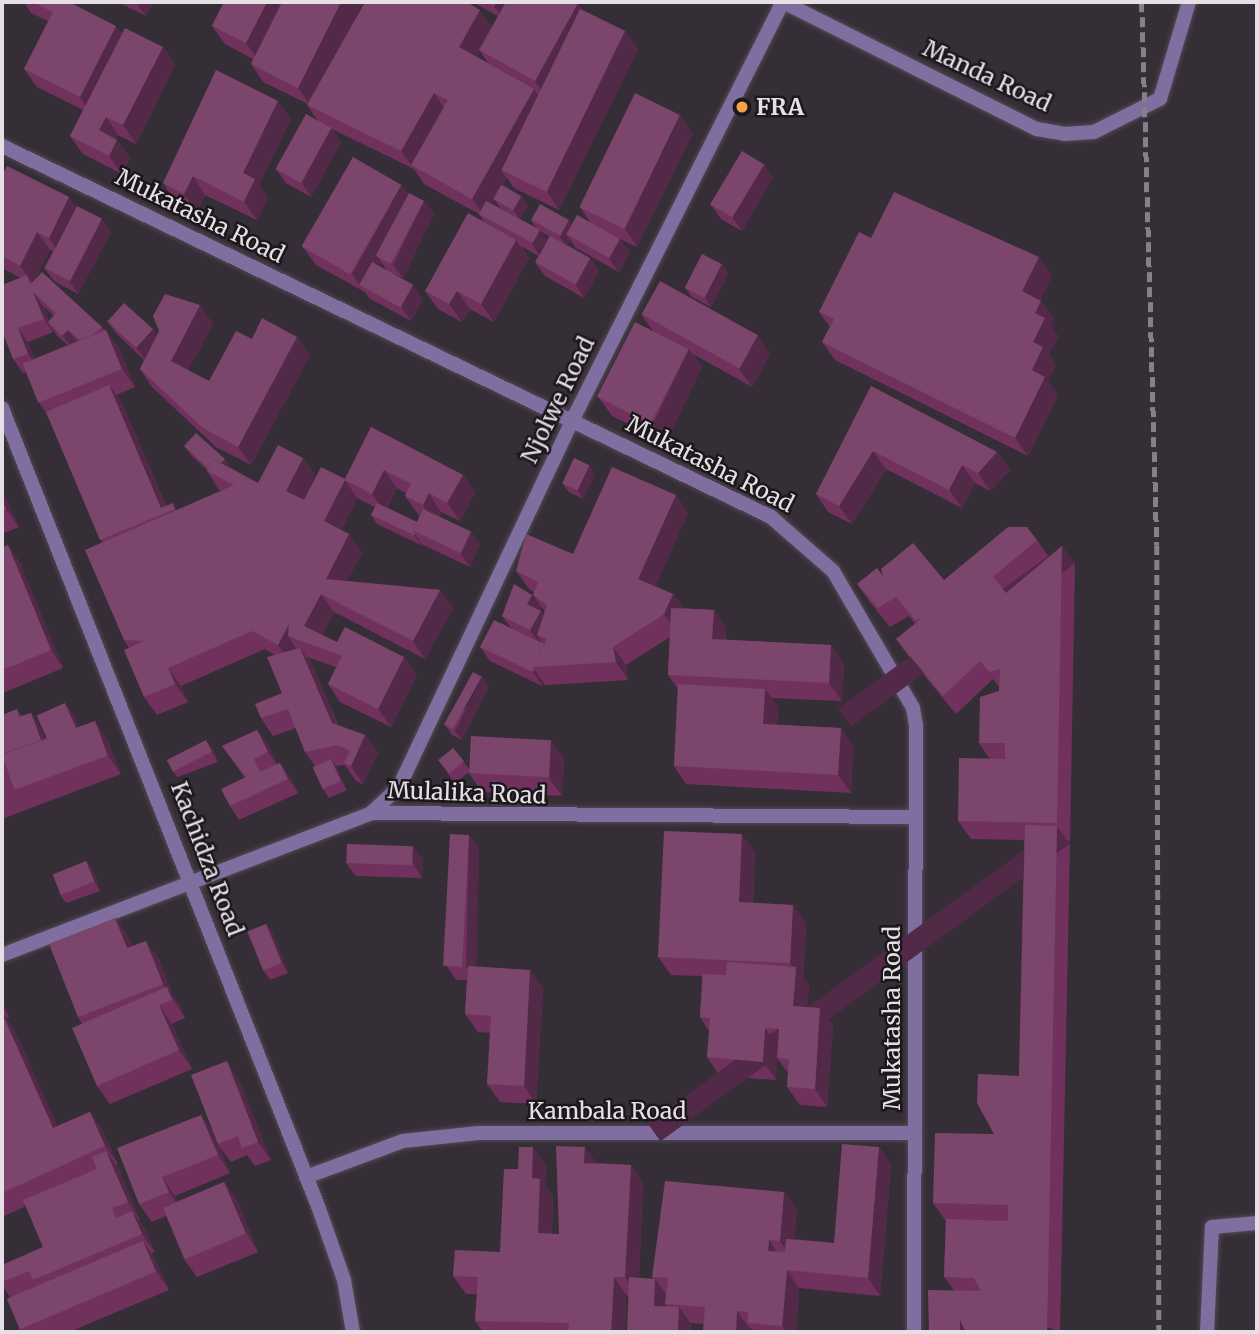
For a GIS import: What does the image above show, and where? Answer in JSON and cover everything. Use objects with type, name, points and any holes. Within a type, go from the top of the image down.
[{"type":"street","name":"Manda Road","points":[[783,2],[1037,129],[1064,134],[1094,132],[1160,99],[1189,2]]},
{"type":"street","name":"Njolwe Road","points":[[371,813],[400,787],[572,421],[783,2]]},
{"type":"street","name":"Mukatasha Road","points":[[2,146],[771,517],[820,556],[913,708],[916,817],[914,1332]]},
{"type":"street","name":"Kachidza Road","points":[[2,408],[193,882],[306,1177],[344,1280],[353,1332]]},
{"type":"street","name":"Mulalika Road","points":[[2,955],[371,813],[916,817]]},
{"type":"street","name":"Kambala Road","points":[[306,1177],[403,1140],[479,1133],[914,1133]]},
{"type":"street","points":[[1207,1332],[1212,1227],[1257,1223]]},
{"type":"building","points":[[33,2],[69,2],[116,26],[80,97],[24,69],[53,12]]},
{"type":"building","points":[[224,2],[267,2],[246,43],[212,26]]},
{"type":"building","points":[[282,2],[341,2],[298,88],[251,64]]},
{"type":"building","points":[[365,2],[467,2],[480,10],[459,47],[534,89],[472,199],[411,165],[448,100],[434,93],[401,151],[307,105]]},
{"type":"building","points":[[506,2],[578,3],[535,81],[479,50]]},
{"type":"building","points":[[580,9],[625,31],[546,192],[502,170]]},
{"type":"building","points":[[125,28],[163,47],[123,125],[106,117],[99,130],[117,140],[109,156],[70,136]]},
{"type":"building","points":[[216,70],[278,101],[243,173],[255,179],[244,202],[193,176],[184,194],[163,183]]},
{"type":"building","points":[[635,93],[680,115],[624,229],[579,207]]},
{"type":"building","points":[[306,114],[331,128],[301,183],[275,169]]},
{"type":"building","points":[[742,151],[764,164],[732,218],[710,204]]},
{"type":"building","points":[[353,157],[401,185],[350,274],[302,246]]},
{"type":"building","points":[[7,166],[69,197],[49,238],[37,232],[20,266],[2,256],[2,176]]},
{"type":"building","points":[[501,185],[521,196],[513,210],[493,199]]},
{"type":"building","points":[[894,192],[1039,257],[1022,291],[1041,301],[1035,313],[1045,318],[1033,342],[1043,347],[1032,370],[1045,377],[1015,438],[822,342],[834,319],[819,312],[859,232],[871,238]]},
{"type":"building","points":[[409,193],[424,201],[391,264],[376,256]]},
{"type":"building","points":[[486,201],[540,230],[533,243],[479,214]]},
{"type":"building","points":[[540,204],[569,220],[560,236],[531,220]]},
{"type":"building","points":[[77,206],[102,219],[70,281],[45,268]]},
{"type":"building","points":[[468,213],[516,240],[481,304],[457,291],[449,304],[425,291]]},
{"type":"building","points":[[577,215],[620,239],[609,258],[566,234]]},
{"type":"building","points":[[550,236],[590,258],[576,285],[535,262]]},
{"type":"building","points":[[702,254],[722,264],[704,298],[685,288]]},
{"type":"building","points":[[372,262],[413,285],[401,308],[359,285]]},
{"type":"building","points":[[42,272],[102,327],[80,340],[68,330],[62,336],[48,322],[56,313],[33,292],[44,319],[18,328],[28,354],[13,359],[2,331],[2,285],[27,275],[30,285]]},
{"type":"building","points":[[660,281],[758,335],[740,369],[642,314]]},
{"type":"building","points":[[165,294],[200,305],[171,361],[209,381],[236,331],[252,339],[262,318],[297,337],[238,447],[203,428],[140,369],[159,331],[153,316]]},
{"type":"building","points":[[124,303],[153,329],[136,348],[107,322]]},
{"type":"building","points":[[635,322],[688,349],[650,424],[597,397]]},
{"type":"building","points":[[106,330],[122,369],[38,403],[23,364]]},
{"type":"building","points":[[109,385],[161,508],[173,503],[175,509],[100,540],[46,412]]},
{"type":"building","points":[[871,386],[997,452],[978,473],[962,465],[949,490],[873,451],[839,506],[816,494]]},
{"type":"building","points":[[371,427],[463,475],[447,503],[429,493],[423,505],[405,496],[411,484],[384,470],[372,494],[345,480],[324,521],[349,534],[326,579],[440,590],[413,641],[321,594],[304,626],[337,642],[345,627],[404,657],[378,709],[328,684],[342,656],[288,636],[289,624],[278,645],[252,631],[168,668],[175,684],[144,697],[124,650],[144,641],[124,640],[85,550],[234,485],[207,471],[213,459],[258,483],[278,445],[303,458],[286,491],[304,500],[321,467],[345,479]]},
{"type":"building","points":[[196,433],[225,459],[221,463],[213,459],[208,468],[184,446]]},
{"type":"building","points":[[574,458],[589,465],[578,491],[562,483]]},
{"type":"building","points":[[612,467],[676,495],[638,579],[673,594],[664,614],[613,647],[616,662],[533,667],[547,639],[537,635],[547,605],[533,595],[538,582],[516,571],[526,534],[573,554]]},
{"type":"building","points":[[377,503],[417,522],[413,531],[415,534],[371,515]]},
{"type":"building","points":[[423,509],[471,531],[461,553],[413,531]]},
{"type":"building","points":[[1008,527],[1027,527],[1037,540],[993,577],[1006,593],[1062,546],[1057,823],[958,821],[959,758],[1005,759],[1005,743],[979,743],[980,697],[999,691],[1000,669],[989,672],[980,661],[943,696],[896,639],[922,618],[915,620],[896,597],[878,608],[857,584],[877,568],[883,576],[881,569],[913,543],[944,580]]},
{"type":"building","points":[[8,545],[51,650],[2,670],[2,547]]},
{"type":"building","points":[[514,584],[532,595],[527,604],[541,611],[530,630],[502,616]]},
{"type":"building","points":[[671,608],[714,610],[712,639],[831,645],[829,683],[668,675]]},
{"type":"building","points":[[494,620],[544,644],[533,672],[480,647]]},
{"type":"building","points":[[300,648],[332,723],[365,735],[351,766],[344,763],[350,751],[338,745],[305,752],[288,709],[261,718],[255,704],[282,693],[267,657]]},
{"type":"building","points":[[473,672],[482,677],[453,729],[444,724]]},
{"type":"building","points":[[678,684],[765,689],[763,724],[841,728],[838,775],[674,766]]},
{"type":"building","points":[[65,703],[76,728],[48,740],[37,716]]},
{"type":"building","points":[[17,709],[19,717],[31,713],[41,740],[2,754],[2,715]]},
{"type":"building","points":[[95,721],[108,756],[15,790],[2,755]]},
{"type":"building","points":[[257,730],[268,752],[254,759],[260,772],[280,763],[288,779],[230,806],[221,789],[246,777],[222,746]]},
{"type":"building","points":[[471,736],[551,740],[549,777],[469,773]]},
{"type":"building","points":[[206,740],[212,752],[173,772],[167,760]]},
{"type":"building","points":[[453,748],[464,761],[449,773],[438,760]]},
{"type":"building","points":[[331,759],[341,781],[322,789],[313,767]]},
{"type":"building","points":[[1025,825],[1057,826],[1047,1332],[966,1332],[960,1320],[960,1332],[929,1332],[928,1290],[981,1291],[974,1278],[944,1277],[946,1219],[1008,1221],[1008,1205],[933,1203],[935,1133],[994,1134],[977,1103],[978,1074],[1019,1076]]},
{"type":"building","points":[[664,831],[742,834],[739,902],[793,905],[790,963],[658,957]]},
{"type":"building","points":[[450,834],[469,835],[462,967],[443,966]]},
{"type":"building","points":[[347,844],[413,846],[412,865],[346,863]]},
{"type":"building","points":[[86,861],[94,881],[61,895],[53,874]]},
{"type":"building","points":[[115,918],[127,948],[146,941],[163,984],[78,1017],[49,944]]},
{"type":"building","points":[[266,924],[282,963],[263,970],[247,931]]},
{"type":"building","points":[[727,962],[796,967],[793,1006],[820,1008],[815,1089],[787,1087],[789,1059],[777,1058],[779,1029],[765,1028],[763,1062],[707,1057],[710,1018],[700,1017],[703,974],[726,975]]},
{"type":"building","points":[[468,966],[530,970],[524,1086],[487,1084],[491,1016],[465,1014]]},
{"type":"building","points":[[167,987],[172,1000],[159,1005],[179,1050],[97,1086],[72,1028]]},
{"type":"building","points":[[2,1013],[53,1128],[90,1112],[105,1146],[2,1193]]},
{"type":"building","points":[[227,1061],[258,1142],[242,1148],[238,1136],[218,1144],[191,1075]]},
{"type":"building","points":[[201,1115],[218,1155],[162,1177],[169,1192],[139,1204],[117,1148]]},
{"type":"building","points":[[842,1144],[879,1147],[868,1278],[787,1270],[782,1326],[748,1323],[748,1312],[737,1311],[736,1332],[703,1332],[705,1307],[665,1304],[668,1278],[652,1277],[665,1181],[784,1192],[780,1241],[769,1240],[768,1251],[785,1252],[786,1239],[834,1243]]},
{"type":"building","points":[[556,1146],[585,1147],[584,1163],[631,1165],[625,1277],[614,1277],[611,1332],[568,1332],[569,1323],[475,1321],[478,1277],[453,1276],[455,1250],[500,1252],[504,1169],[518,1169],[519,1147],[533,1147],[532,1178],[540,1179],[538,1233],[559,1234]]},
{"type":"building","points":[[106,1151],[128,1202],[112,1208],[116,1218],[132,1211],[142,1234],[33,1280],[29,1271],[2,1282],[2,1265],[43,1247],[23,1200],[97,1169],[92,1157]]},
{"type":"building","points":[[224,1182],[246,1234],[185,1259],[163,1208]]},
{"type":"building","points":[[143,1241],[156,1271],[20,1329],[7,1299]]},
{"type":"building","points":[[629,1277],[655,1279],[654,1306],[679,1307],[678,1332],[627,1332]]},
{"type":"railway","points":[[1142,2],[1157,545],[1159,1332]]},
{"type":"place","name":"FRA","points":[[742,107]]}]
